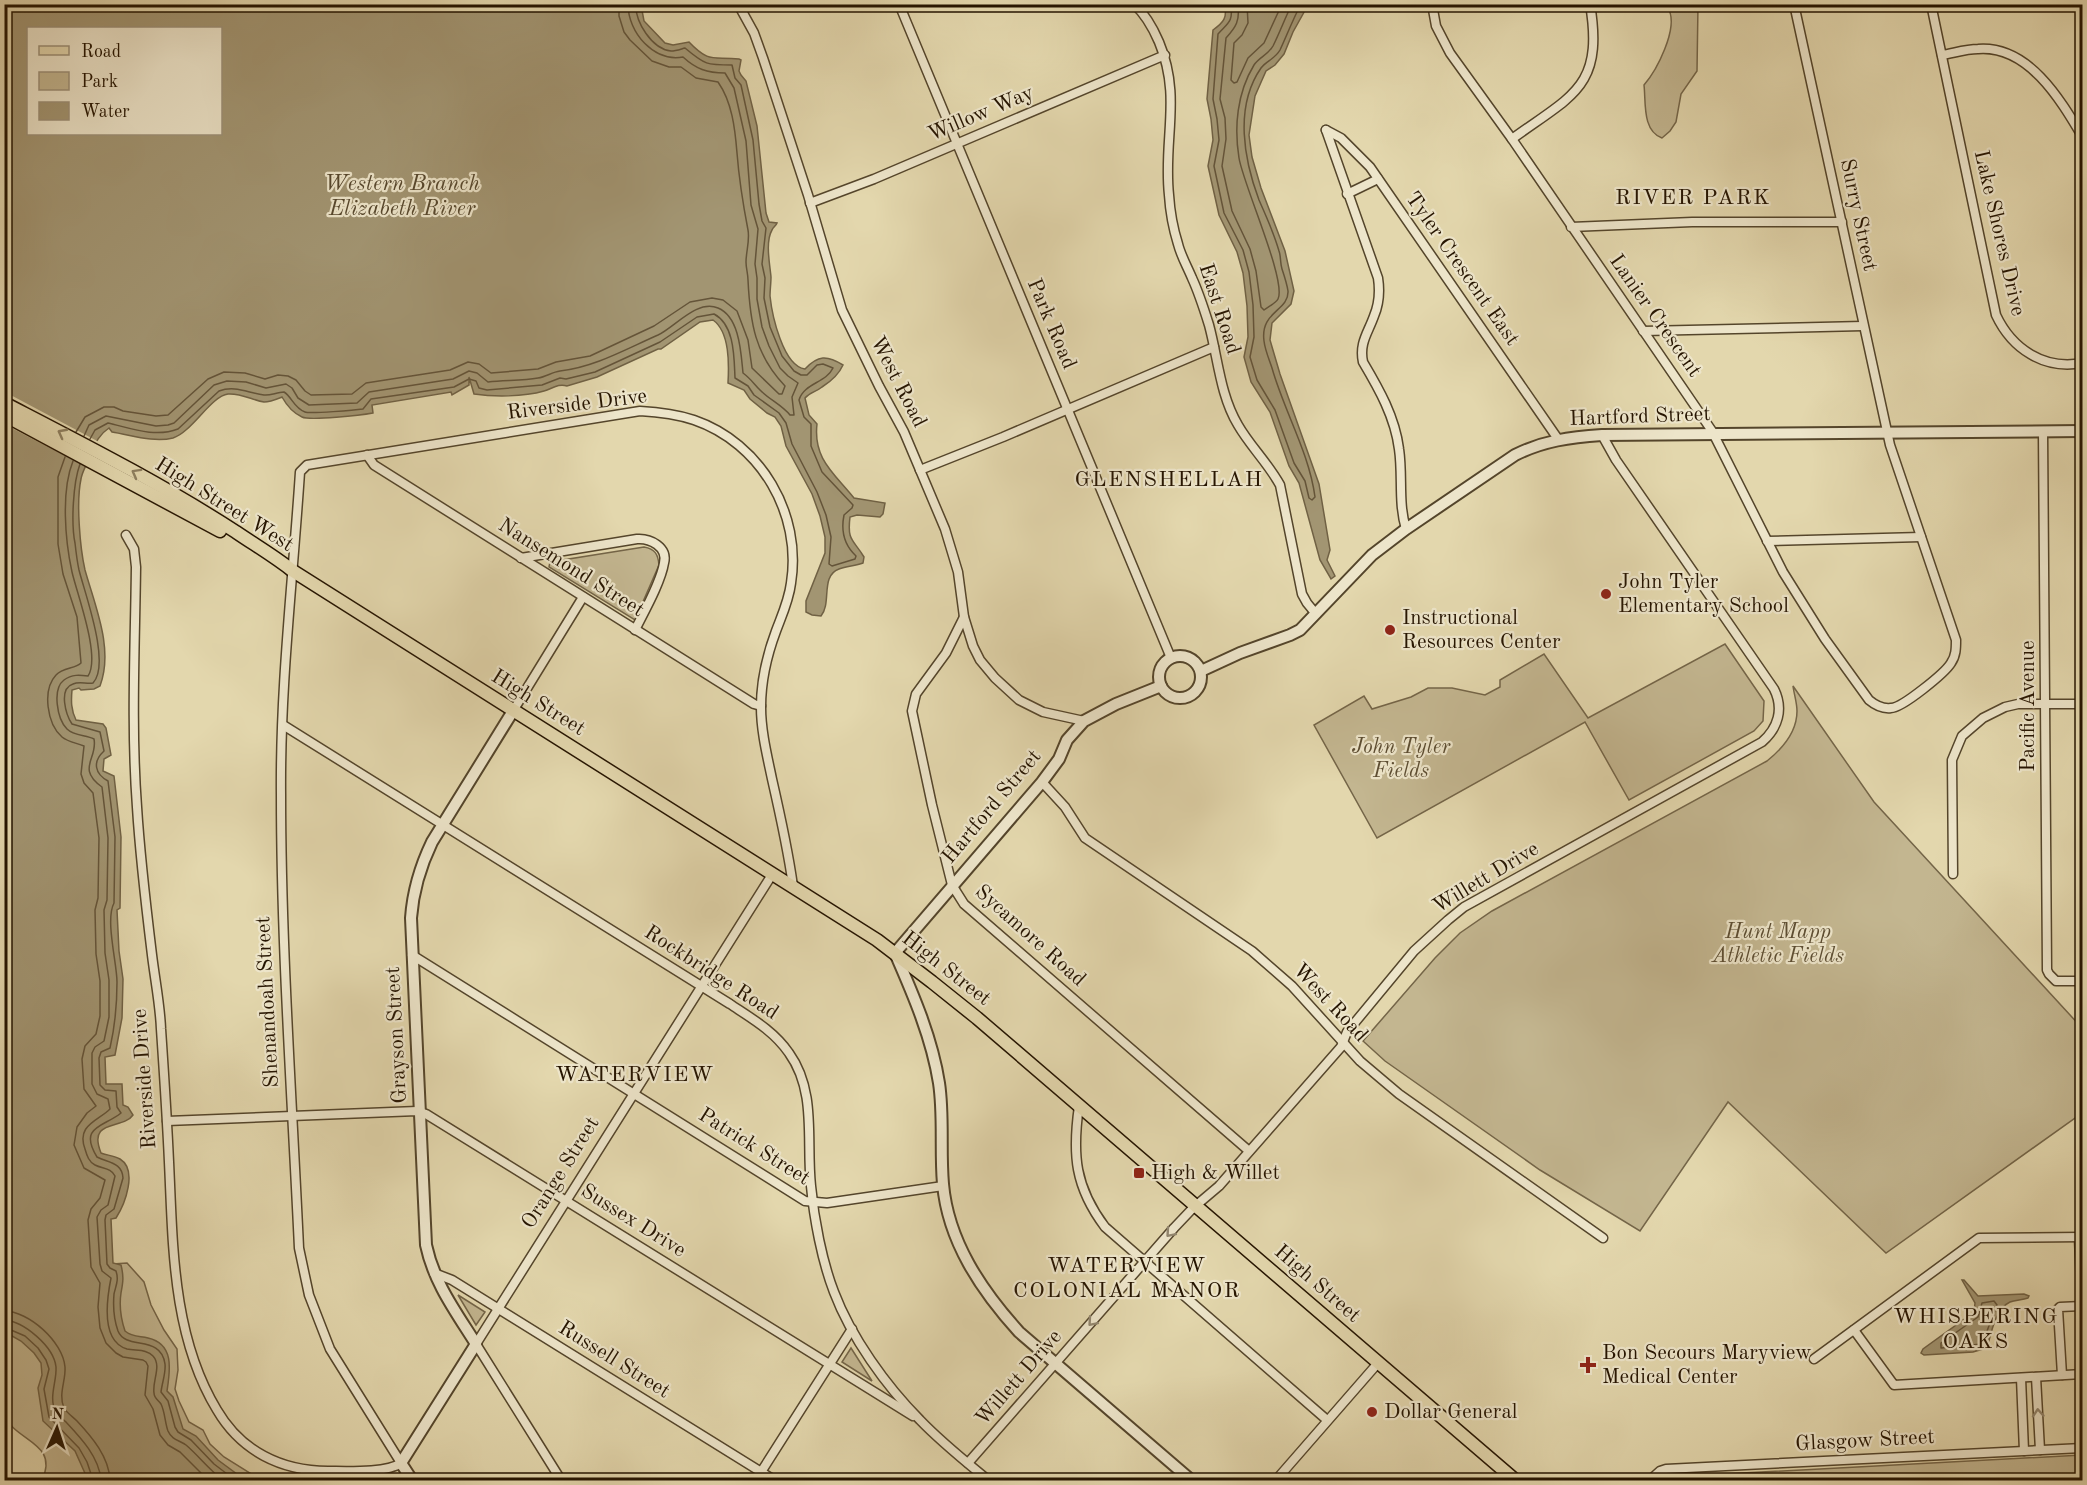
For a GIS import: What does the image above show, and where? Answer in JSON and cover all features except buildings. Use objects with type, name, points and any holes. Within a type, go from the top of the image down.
[{"type":"main road","name":"High Street West","points":[[4,403],[111,465]]},
{"type":"main road","name":"High Street West","points":[[4,415],[200,508],[277,558],[292,571]]},
{"type":"main road","name":"High Street","points":[[292,571],[773,873],[895,953],[977,1018],[1515,1480]]},
{"type":"street","name":"West Road","points":[[738,4],[754,33],[763,58],[842,310],[904,432],[945,529],[958,572],[964,617],[972,646],[980,660],[1019,700],[1043,712],[1084,721]]},
{"type":"street","name":"Park Road","points":[[899,4],[1171,657]]},
{"type":"street","name":"East Road","points":[[1134,4],[1147,18],[1165,55],[1171,87],[1172,105],[1167,170],[1173,228],[1178,246],[1201,300],[1224,390],[1235,420],[1274,473],[1280,485],[1302,594],[1316,614]]},
{"type":"street","name":"Lanier Crescent","points":[[1432,4],[1441,39],[1714,435],[1767,541],[1803,606],[1869,700],[1875,705],[1891,708],[1902,706],[1950,665],[1956,649],[1956,640],[1887,433]]},
{"type":"street","points":[[1512,139],[1573,94],[1587,75],[1593,58],[1590,4]]},
{"type":"street","name":"Surry Street","points":[[1794,4],[1887,433]]},
{"type":"street","name":"Lake Shores Drive","points":[[1931,4],[1999,321],[2009,337],[2030,355],[2054,364],[2082,363]]},
{"type":"street","points":[[1942,55],[1979,48],[2005,52],[2019,58],[2058,99],[2082,136]]},
{"type":"street","name":"Willow Way","points":[[810,203],[957,144],[1165,55]]},
{"type":"street","name":"Tyler Crescent East","points":[[1347,194],[1326,130],[1341,138],[1362,158],[1378,179],[1558,439]]},
{"type":"street","points":[[1378,179],[1347,194],[1378,278],[1378,301],[1375,314],[1363,338],[1361,354],[1391,416],[1396,432],[1401,466],[1402,509],[1406,529]]},
{"type":"street","points":[[1571,227],[1692,222],[1842,222]]},
{"type":"street","points":[[1643,331],[1863,326]]},
{"type":"street","points":[[920,470],[1214,347]]},
{"type":"street","name":"Riverside Drive","points":[[298,494],[300,472],[307,465],[640,411],[662,412],[687,418],[729,439],[757,464],[774,487],[792,536],[794,552],[791,586],[767,660],[762,684],[761,706],[765,744],[793,886]]},
{"type":"street","name":"Pacific Avenue","points":[[2043,431],[2047,970],[2053,979],[2082,981]]},
{"type":"street","name":"Hartford Street","points":[[1201,671],[1249,649],[1300,630],[1372,555],[1406,529],[1515,455],[1558,439],[1602,435],[2082,431]]},
{"type":"street","name":"Willett Drive","points":[[968,1463],[1144,1262],[1196,1206],[1210,1195],[1249,1151],[1342,1043],[1347,1032],[1414,951],[1431,934],[1464,907],[1762,742],[1769,736],[1778,721],[1779,704],[1774,689],[1616,460],[1602,435]]},
{"type":"street","name":"Nansemond Street","points":[[367,454],[374,465],[754,704],[761,706]]},
{"type":"street","name":"Shenandoah Street","points":[[298,494],[287,636],[280,792],[284,936],[299,1248],[309,1295],[330,1349],[412,1480]]},
{"type":"street","name":"Riverside Drive","points":[[126,535],[134,549],[136,567],[134,714],[136,804],[161,1021],[175,1274],[181,1310],[196,1361],[209,1396],[218,1411],[247,1445],[261,1455],[289,1467],[334,1471],[391,1468],[401,1463]]},
{"type":"street","points":[[1767,541],[1921,537]]},
{"type":"street","points":[[521,558],[637,539],[651,540],[662,551],[664,563],[636,630]]},
{"type":"street","name":"Grayson Street","points":[[561,1480],[440,1287],[426,1245],[411,918],[415,883],[442,824],[583,597]]},
{"type":"street","name":"Sycamore Road","points":[[964,617],[946,653],[916,694],[912,711],[952,885],[964,904],[1249,1151]]},
{"type":"street","points":[[1171,657],[1189,658],[1198,665],[1201,671],[1202,677],[1198,689],[1182,699],[1170,696],[1159,680],[1161,667],[1171,657]]},
{"type":"street","name":"Hartford Street","points":[[895,953],[1042,782],[1059,759],[1067,740],[1084,721],[1116,704],[1161,686]]},
{"type":"street","points":[[1953,874],[1952,760],[1962,736],[1983,718],[2000,709],[2018,705],[2082,704]]},
{"type":"street","name":"Rockbridge Road","points":[[283,725],[702,986],[767,1029],[778,1039],[790,1053],[799,1070],[807,1101],[810,1184],[813,1203],[828,1273],[842,1310],[881,1373],[919,1419],[988,1480]]},
{"type":"street","name":"West Road","points":[[1042,782],[1065,807],[1085,838],[1252,951],[1292,986],[1360,1061],[1409,1101],[1603,1238]]},
{"type":"street","name":"Orange Street","points":[[401,1463],[773,873]]},
{"type":"street","points":[[895,953],[935,1064],[941,1106],[943,1186],[958,1241],[972,1270],[984,1291],[1019,1332],[1191,1480]]},
{"type":"street","name":"Patrick Street","points":[[412,955],[805,1201],[827,1203],[943,1186]]},
{"type":"street","points":[[1078,1106],[1075,1149],[1078,1175],[1087,1199],[1105,1227],[1327,1420]]},
{"type":"street","points":[[167,1121],[420,1112]]},
{"type":"street","name":"Sussex Drive","points":[[420,1112],[919,1419]]},
{"type":"street","points":[[1814,1359],[1979,1238],[2080,1237],[2082,1307],[2060,1307],[2058,1309],[2062,1375]]},
{"type":"street","name":"Russell Street","points":[[434,1273],[452,1280],[758,1477],[774,1480]]},
{"type":"street","points":[[758,1477],[852,1329]]},
{"type":"street","points":[[1854,1330],[1894,1385],[2082,1374]]},
{"type":"street","points":[[1276,1480],[1378,1363]]},
{"type":"street","points":[[2036,1377],[2040,1450]]},
{"type":"street","points":[[2021,1378],[2024,1451]]},
{"type":"street","name":"Glasgow Street","points":[[1651,1479],[1666,1469],[2082,1448]]},
{"type":"green space","points":[[1657,5],[1698,5],[1697,71],[1681,94],[1676,122],[1662,138],[1651,129],[1648,123],[1644,85],[1660,60],[1671,28],[1669,10]]},
{"type":"green space","points":[[644,547],[655,553],[659,565],[635,620],[549,567],[550,562]]},
{"type":"green space","name":"John Tyler Fields","points":[[1725,644],[1764,701],[1763,721],[1754,731],[1629,800],[1585,722],[1377,838],[1314,725],[1364,696],[1372,709],[1411,697],[1428,688],[1452,688],[1485,695],[1500,687],[1500,680],[1544,654],[1588,718]]},
{"type":"green space","name":"Hunt Mapp Athletic Fields","points":[[1793,686],[1874,802],[2082,1028],[2082,1113],[1886,1253],[1728,1102],[1640,1231],[1540,1170],[1385,1061],[1363,1041],[1435,958],[1460,933],[1492,911],[1767,761],[1783,745],[1794,726],[1797,705]]},
{"type":"green space","points":[[127,1263],[144,1282],[151,1305],[177,1349],[178,1370],[175,1389],[189,1422],[203,1430],[210,1444],[224,1457],[258,1478],[270,1480],[136,1480],[113,1264]]},
{"type":"green space","points":[[458,1295],[485,1312],[476,1325]]},
{"type":"green space","points":[[4,1321],[24,1325],[104,1480],[42,1480],[46,1467],[45,1457],[33,1443],[10,1424],[5,1415]]},
{"type":"green space","points":[[851,1348],[872,1381],[842,1362]]},
{"type":"green space","points":[[2082,1455],[2082,1480],[1724,1480],[1724,1474]]},
{"type":"water","name":"Western Branch Elizabeth River","points":[[4,5],[641,5],[644,21],[665,43],[673,45],[689,42],[702,54],[712,58],[741,60],[739,71],[746,81],[757,126],[766,213],[769,222],[777,223],[770,235],[768,254],[771,277],[770,296],[780,338],[785,350],[797,366],[805,369],[814,361],[823,358],[832,359],[843,365],[831,380],[805,398],[809,415],[817,424],[818,447],[826,465],[854,498],[885,503],[883,514],[880,517],[857,515],[850,517],[850,535],[864,557],[863,563],[833,572],[821,616],[806,612],[806,601],[825,553],[825,537],[820,516],[812,494],[786,446],[781,426],[775,417],[750,399],[744,390],[728,383],[725,340],[719,325],[713,320],[700,322],[661,349],[597,377],[536,393],[509,396],[474,394],[469,377],[469,385],[452,395],[451,392],[372,405],[373,413],[315,418],[302,417],[288,406],[282,397],[264,402],[228,394],[215,401],[187,429],[173,438],[158,440],[112,432],[109,428],[105,431],[97,441],[82,474],[79,512],[83,561],[104,643],[104,672],[100,686],[94,689],[72,690],[72,702],[76,720],[103,724],[106,728],[111,755],[104,759],[103,771],[114,776],[121,837],[120,908],[117,910],[123,979],[122,1018],[115,1055],[105,1057],[106,1084],[122,1084],[123,1105],[128,1107],[133,1115],[128,1120],[102,1130],[98,1142],[101,1153],[116,1157],[125,1164],[129,1179],[123,1204],[116,1218],[111,1219],[113,1263],[121,1265],[122,1269],[120,1308],[125,1331],[157,1341],[167,1352],[169,1375],[167,1391],[173,1397],[183,1429],[196,1436],[218,1460],[245,1480],[88,1480],[75,1451],[43,1421],[38,1388],[42,1375],[41,1363],[21,1341],[5,1332]]},
{"type":"water","points":[[1225,5],[1308,5],[1284,54],[1275,65],[1266,71],[1255,96],[1249,135],[1252,157],[1285,251],[1294,291],[1291,304],[1272,323],[1270,340],[1319,484],[1330,550],[1327,560],[1335,576],[1331,579],[1320,560],[1299,483],[1289,466],[1270,412],[1251,382],[1244,357],[1248,337],[1243,273],[1237,252],[1219,215],[1208,166],[1213,140],[1207,99],[1213,30],[1224,19]]},
{"type":"water","points":[[1962,1280],[1978,1296],[2024,1294],[2029,1296],[2005,1305],[1994,1322],[1987,1348],[1973,1352],[1924,1355],[1921,1353],[1923,1349],[1974,1312],[1975,1303]]},
{"type":"pier","points":[[5,392],[99,442],[88,468],[4,424]]},
{"type":"place","name":"John Tyler Elementary School","points":[[1606,594]]},
{"type":"place","name":"Instructional Resources Center","points":[[1390,630]]},
{"type":"place","name":"High & Willet","points":[[1139,1173]]},
{"type":"place","name":"Bon Secours Maryview Medical Center","points":[[1588,1365]]},
{"type":"place","name":"Dollar General","points":[[1372,1412]]},
{"type":"district","name":"RIVER PARK","points":[[1693,198]]},
{"type":"district","name":"GLENSHELLAH","points":[[1169,480]]},
{"type":"district","name":"WATERVIEW","points":[[635,1075]]},
{"type":"district","name":"WATERVIEW COLONIAL MANOR","points":[[1127,1278]]},
{"type":"district","name":"WHISPERING OAKS","points":[[1976,1330]]}]
